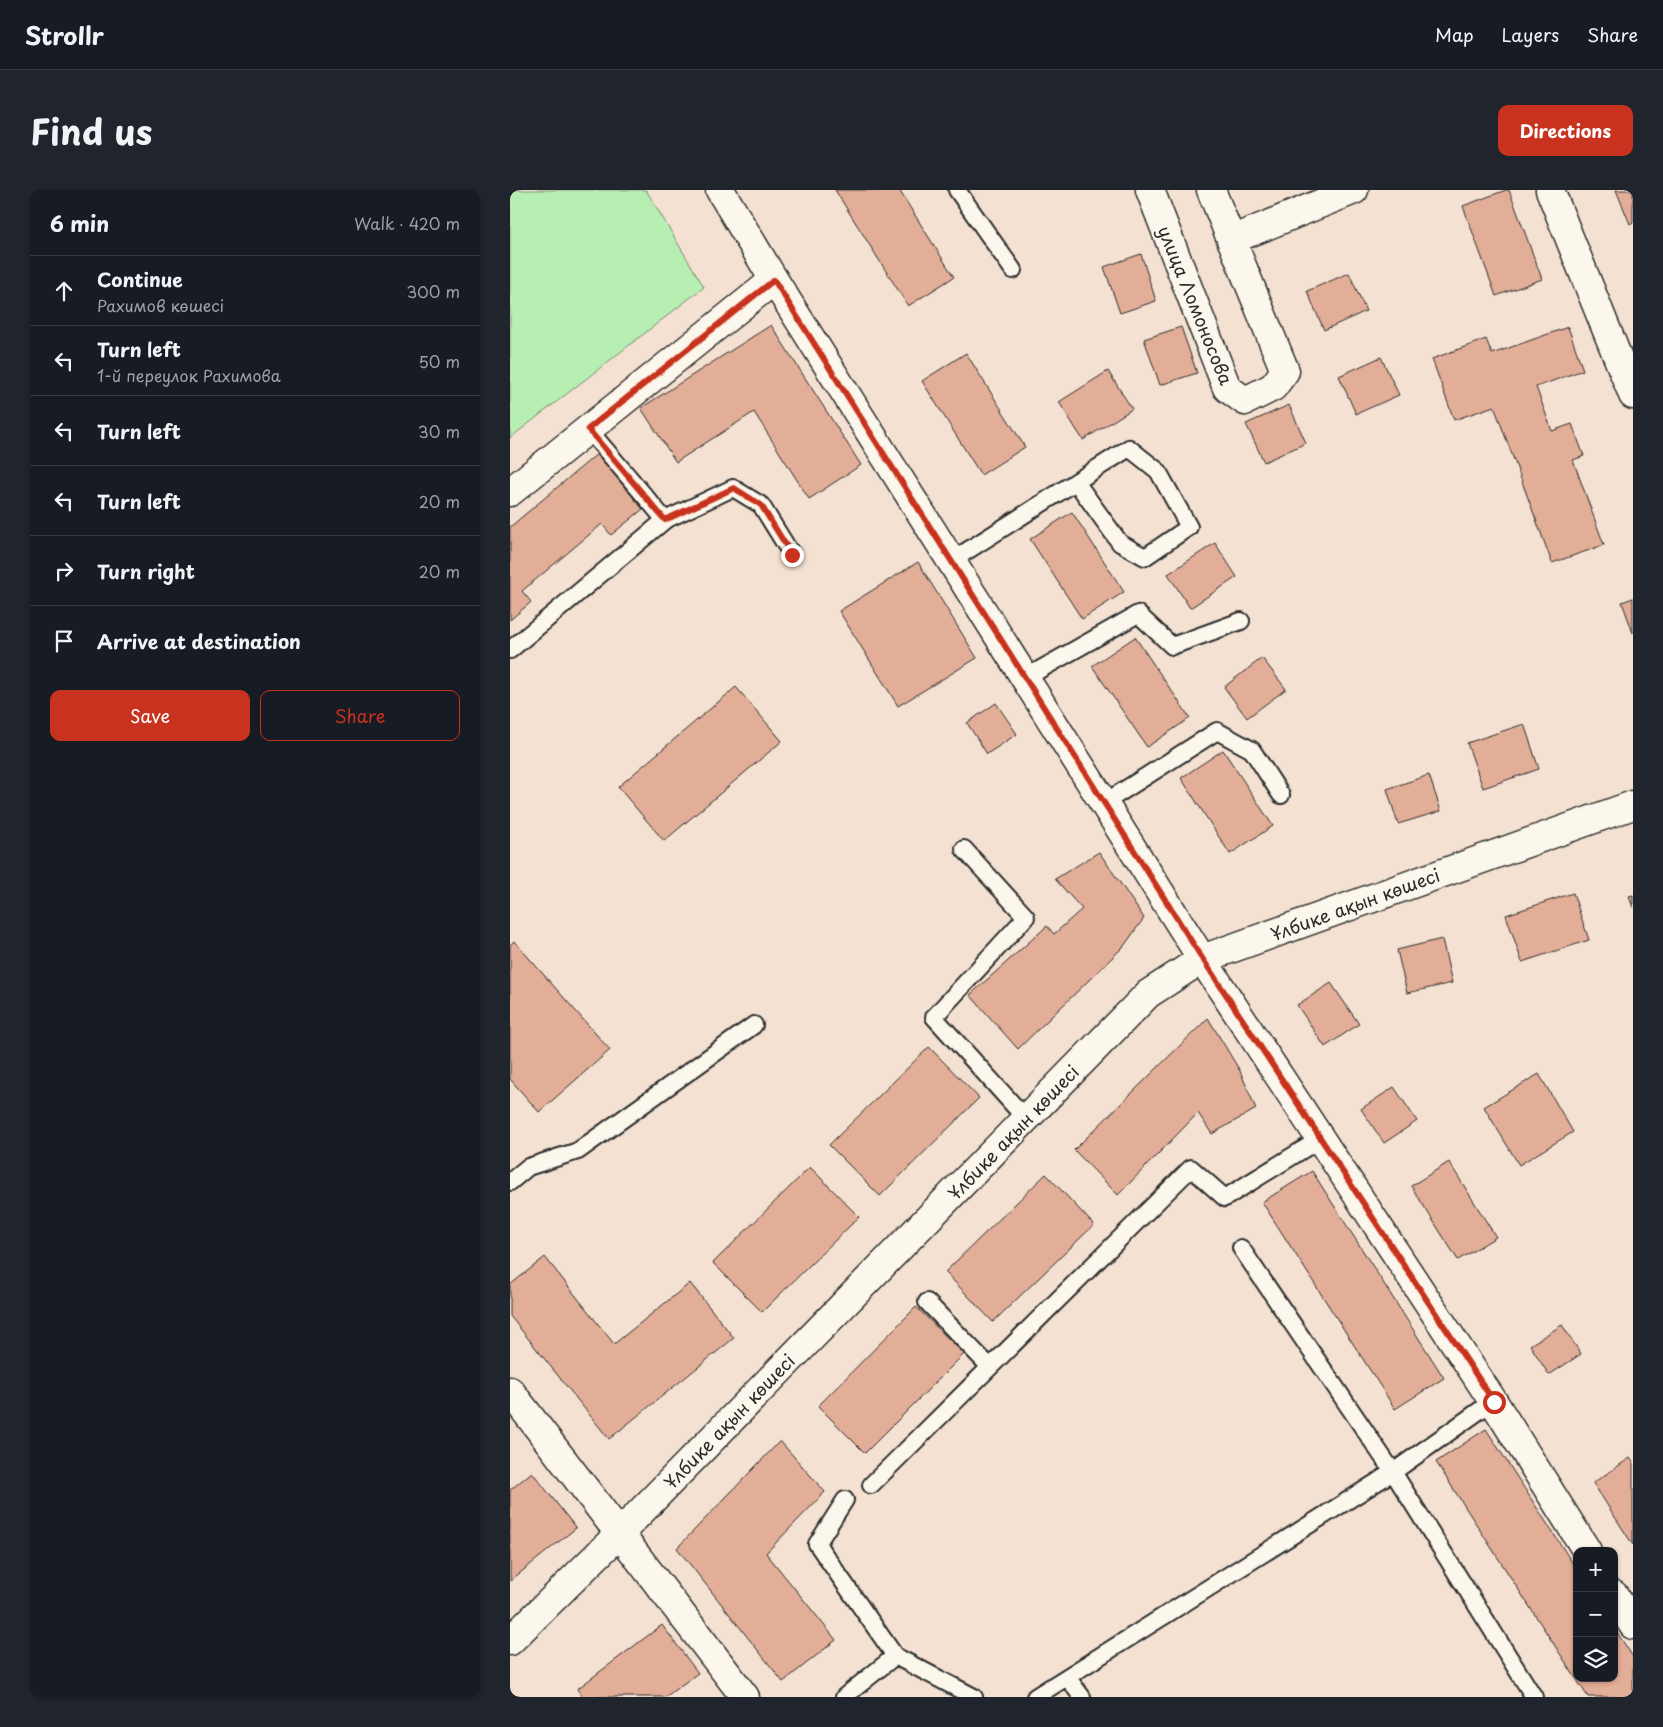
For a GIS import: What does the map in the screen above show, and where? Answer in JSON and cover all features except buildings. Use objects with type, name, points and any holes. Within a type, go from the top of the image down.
[{"type":"street","points":[[720,190],[774,280],[1202,958],[1494,1402],[1585,1547]]},
{"type":"street","name":"улица Ломоносова","points":[[1150,190],[1227,388],[1245,401],[1273,387],[1286,372],[1211,190]]},
{"type":"street","points":[[1231,240],[1354,190]]},
{"type":"street","points":[[1550,190],[1633,395]]},
{"type":"street","points":[[510,492],[774,280]]},
{"type":"street","name":"Ұлбике ақын көшесі","points":[[510,1641],[619,1534],[1148,994],[1202,958],[1633,805]]},
{"type":"street","points":[[510,1391],[745,1697]]},
{"type":"street","points":[[1618,1601],[1633,1625]]},
{"type":"lane","points":[[957,190],[1012,270]]},
{"type":"lane","points":[[588,429],[665,520]]},
{"type":"lane","points":[[952,561],[1129,448],[1158,471],[1189,526],[1144,557],[1120,543],[1076,482]]},
{"type":"lane","points":[[510,650],[665,520],[734,488],[761,505],[792,555]]},
{"type":"lane","points":[[1025,678],[1138,614],[1172,646],[1242,621]]},
{"type":"lane","points":[[1104,803],[1217,731],[1252,750],[1281,795]]},
{"type":"lane","points":[[964,849],[1026,917],[934,1017],[1026,1118]]},
{"type":"lane","points":[[510,1182],[528,1168],[578,1151],[754,1025]]},
{"type":"lane","points":[[871,1485],[1191,1168],[1224,1198],[1320,1139]]},
{"type":"lane","points":[[1241,1248],[1393,1472],[1534,1697]]},
{"type":"lane","points":[[927,1302],[990,1367]]},
{"type":"lane","points":[[1035,1697],[1393,1472],[1494,1402]]},
{"type":"lane","points":[[845,1500],[817,1544],[895,1656],[974,1697]]},
{"type":"lane","points":[[844,1697],[895,1656]]},
{"type":"lane","points":[[1067,1677],[1082,1697]]},
{"type":"green space","points":[[510,190],[646,190],[704,287],[510,438]]},
{"type":"route","points":[[792,555],[761,505],[734,488],[665,520],[588,429],[774,280],[1202,958],[1494,1402]]}]
